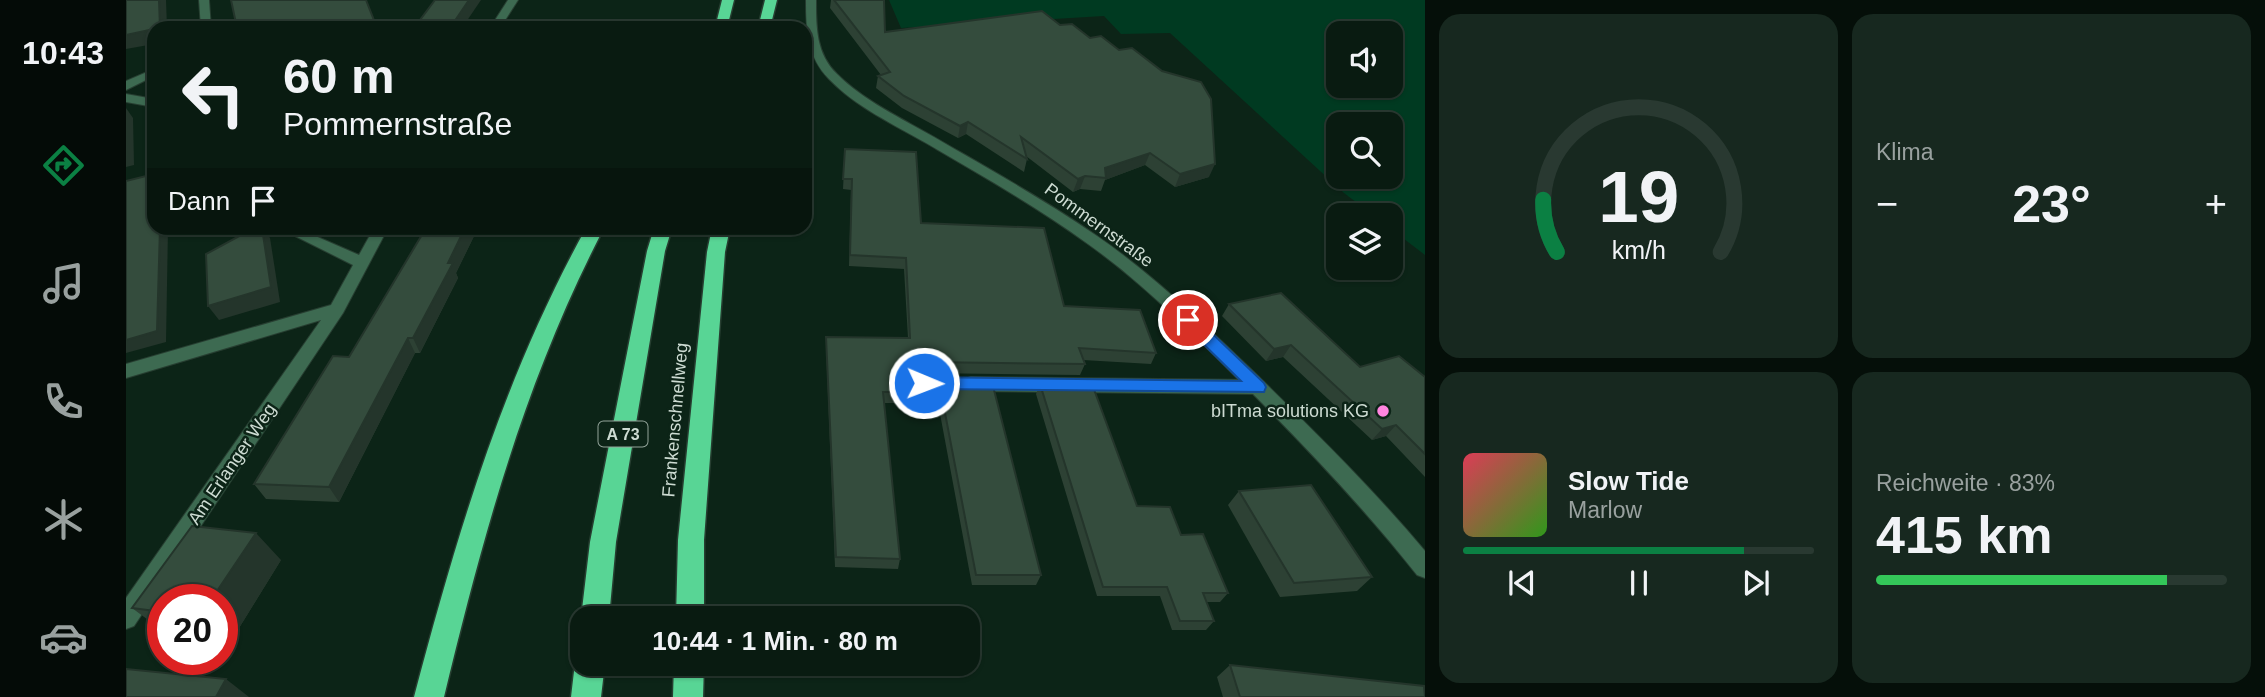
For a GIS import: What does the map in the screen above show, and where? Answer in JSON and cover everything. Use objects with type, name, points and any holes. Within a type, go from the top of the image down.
[{"type":"highway","points":[[766,21],[771,0]]},
{"type":"highway","points":[[718,21],[727,4]]},
{"type":"highway","points":[[723,21],[727,4]]},
{"type":"highway","points":[[429,697],[463,562],[523,380],[569,272],[591,235]]},
{"type":"highway","name":"A 73","points":[[596,606],[603,542],[661,235]]},
{"type":"highway","name":"Frankenschnellweg","points":[[690,606],[691,540],[720,235]]},
{"type":"highway","points":[[586,697],[588,676]]},
{"type":"highway","points":[[688,697],[689,676]]},
{"type":"street","points":[[204,0],[206,21]]},
{"type":"street","points":[[500,21],[513,0]]},
{"type":"street","name":"Pommernstraße","points":[[811,0],[811,21]]},
{"type":"street","name":"Pommernstraße","points":[[812,41],[815,52],[839,82],[863,101],[1034,202],[1095,242],[1147,284],[1258,387],[1348,476],[1425,568]]},
{"type":"street","points":[[126,86],[147,76]]},
{"type":"street","points":[[126,98],[147,102]]},
{"type":"street","points":[[301,235],[361,262]]},
{"type":"street","name":"Am Erlanger Weg","points":[[126,618],[337,309],[377,235]]},
{"type":"street","points":[[126,371],[337,309]]},
{"type":"street","points":[[949,384],[1258,387]]},
{"type":"green space","points":[[889,0],[1425,0],[1425,255],[1403,238],[1403,203],[1357,203],[1340,189],[1403,189],[1403,112],[1326,112],[1326,176],[1170,33],[1121,34],[1104,16],[901,28]]},
{"type":"building","points":[[126,0],[159,0],[160,21],[147,21],[147,30],[126,35]]},
{"type":"building","points":[[231,0],[366,0],[374,21],[236,21]]},
{"type":"building","points":[[435,0],[469,0],[455,21],[419,21]]},
{"type":"building","points":[[834,0],[884,0],[885,32],[1042,11],[1060,25],[1072,24],[1090,38],[1101,36],[1119,50],[1132,48],[1162,71],[1201,82],[1211,99],[1215,164],[1180,174],[1150,153],[1105,168],[1106,178],[1085,176],[1078,179],[1021,137],[1027,159],[968,122],[960,126],[904,96],[878,76],[890,72]]},
{"type":"building","points":[[845,149],[916,152],[921,223],[1044,228],[1064,306],[1140,310],[1156,353],[1079,348],[1085,364],[926,362],[918,366],[915,373],[919,380],[925,382],[992,382],[1041,575],[976,575],[941,392],[883,392],[900,559],[836,557],[826,337],[910,338],[906,258],[850,255],[852,179],[843,179]]},
{"type":"building","points":[[147,176],[147,235],[160,235],[157,331],[126,340],[126,181]]},
{"type":"building","points":[[241,235],[263,235],[271,287],[208,306],[206,254]]},
{"type":"building","points":[[422,235],[462,235],[448,263],[453,263],[413,338],[408,338],[329,487],[254,484],[333,356],[349,357]]},
{"type":"building","points":[[1281,293],[1360,367],[1399,356],[1425,377],[1425,454],[1396,425],[1382,429],[1291,345],[1274,349],[1229,304]]},
{"type":"building","points":[[1040,384],[1092,384],[1137,506],[1170,507],[1181,535],[1203,534],[1228,593],[1203,593],[1214,621],[1180,621],[1167,587],[1103,587]]},
{"type":"building","points":[[1311,485],[1372,577],[1294,583],[1239,491]]},
{"type":"building","points":[[192,526],[256,533],[222,584],[150,584]]},
{"type":"building","points":[[147,588],[147,610],[132,608]]},
{"type":"building","points":[[1230,665],[1424,686],[1425,697],[1240,697]]},
{"type":"building","points":[[126,669],[147,671],[147,675],[226,679],[216,697],[126,697]]},
{"type":"place","name":"bITma solutions KG","points":[[1383,411]]},
{"type":"route","points":[[924,383],[1258,387],[1188,320]]}]
